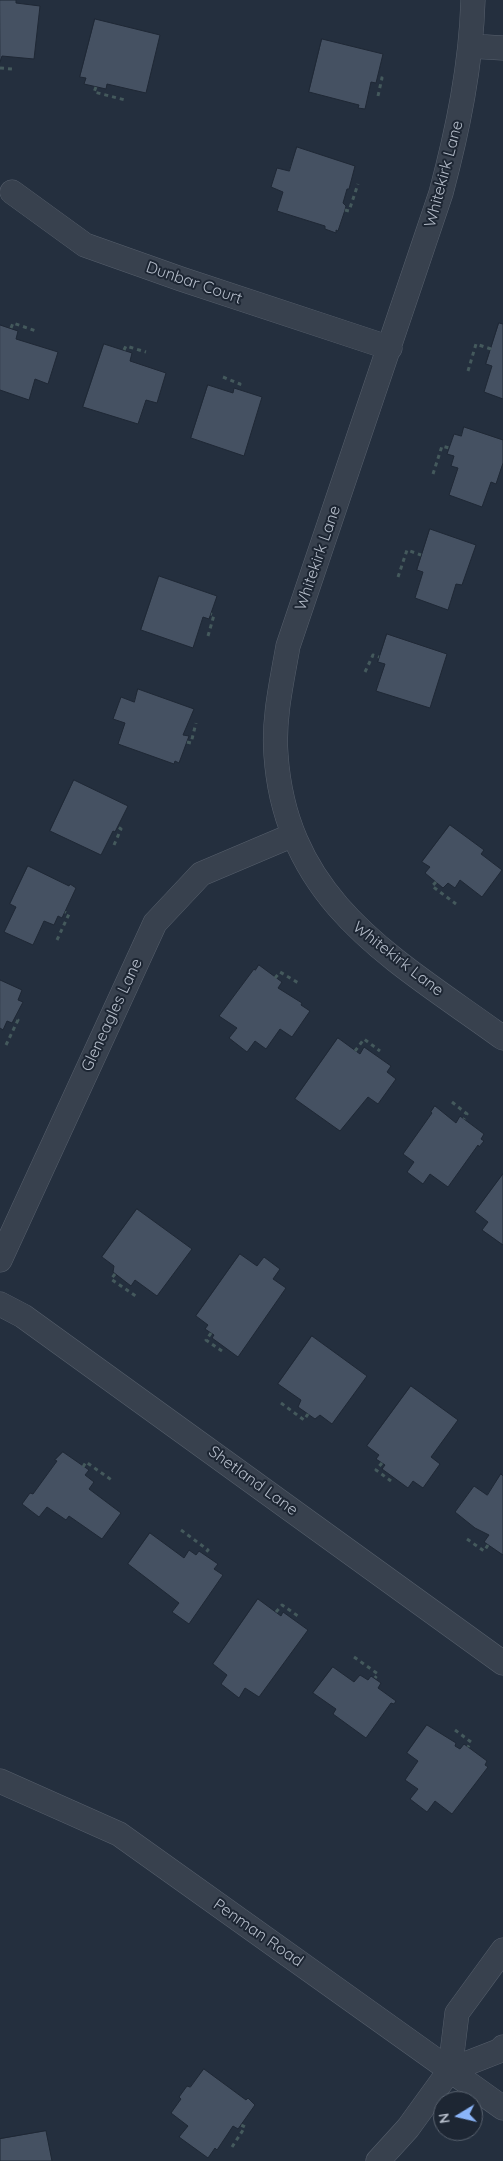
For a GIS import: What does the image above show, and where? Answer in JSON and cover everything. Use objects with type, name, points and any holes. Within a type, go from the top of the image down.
[{"type":"street","name":"Whitekirk Lane","points":[[473,0],[470,46],[458,130],[441,193],[390,348],[288,646],[277,714],[276,754],[282,798],[294,834],[310,869],[323,890],[346,918],[379,948],[503,1038]]},
{"type":"street","points":[[470,46],[503,48]]},
{"type":"street","name":"Dunbar Court","points":[[12,192],[86,245],[181,279],[390,348]]},
{"type":"street","name":"Gleneagles Lane","points":[[0,1260],[155,923],[201,874],[294,834]]},
{"type":"street","name":"Shetland Lane","points":[[0,1304],[24,1316],[503,1663]]},
{"type":"street","name":"Penman Road","points":[[0,1781],[119,1834],[503,2108]]},
{"type":"street","points":[[378,2161],[412,2123],[450,2070],[457,2013],[503,1950]]},
{"type":"street","points":[[450,2070],[500,2051],[503,2047]]},
{"type":"path","points":[[0,68],[12,69]]},
{"type":"path","points":[[378,77],[382,78],[378,96]]},
{"type":"path","points":[[96,87],[94,92],[125,100]]},
{"type":"path","points":[[345,210],[349,211],[358,184]]},
{"type":"path","points":[[11,328],[13,323],[36,331]]},
{"type":"path","points":[[468,371],[476,344],[491,349]]},
{"type":"path","points":[[124,350],[126,346],[146,352]]},
{"type":"path","points":[[223,377],[240,384],[238,389]]},
{"type":"path","points":[[433,474],[442,446],[449,448]]},
{"type":"path","points":[[398,577],[407,550],[421,555]]},
{"type":"path","points":[[208,636],[214,616],[211,614]]},
{"type":"path","points":[[366,672],[373,655],[380,657]]},
{"type":"path","points":[[187,742],[191,743],[196,723]]},
{"type":"path","points":[[114,845],[121,829],[118,827]]},
{"type":"path","points":[[436,882],[432,886],[456,904]]},
{"type":"path","points":[[56,940],[69,914],[65,912]]},
{"type":"path","points":[[275,978],[280,972],[300,984]]},
{"type":"path","points":[[6,1046],[18,1020],[14,1018]]},
{"type":"path","points":[[355,1051],[364,1039],[380,1051]]},
{"type":"path","points":[[452,1102],[467,1114],[464,1119]]},
{"type":"path","points":[[115,1274],[111,1279],[136,1297]]},
{"type":"path","points":[[211,1333],[206,1340],[222,1351]]},
{"type":"path","points":[[281,1403],[304,1420],[308,1414]]},
{"type":"path","points":[[84,1466],[86,1462],[113,1481]]},
{"type":"path","points":[[382,1463],[376,1470],[391,1481]]},
{"type":"path","points":[[181,1530],[208,1550],[204,1554]]},
{"type":"path","points":[[467,1539],[484,1551],[488,1545]]},
{"type":"path","points":[[276,1612],[282,1605],[298,1616]]},
{"type":"path","points":[[354,1657],[378,1674],[375,1678]]},
{"type":"path","points":[[455,1730],[471,1742],[468,1747]]},
{"type":"path","points":[[232,2147],[245,2127],[241,2125]]},
{"type":"building","points":[[0,0],[16,0],[16,3],[40,6],[34,59],[2,56],[0,62]]},
{"type":"building","points":[[95,19],[160,35],[146,93],[107,84],[106,89],[84,84],[86,78],[80,77]]},
{"type":"building","points":[[322,39],[383,54],[376,83],[371,82],[365,109],[358,108],[359,105],[309,92]]},
{"type":"building","points":[[297,147],[355,166],[343,203],[346,206],[345,210],[336,233],[325,229],[325,226],[277,211],[283,192],[271,187],[277,168],[289,171]]},
{"type":"building","points":[[499,323],[503,324],[503,399],[484,392],[492,366],[486,364]]},
{"type":"building","points":[[0,325],[18,331],[16,339],[58,352],[48,384],[35,379],[29,400],[0,390]]},
{"type":"building","points":[[104,344],[132,353],[130,361],[166,373],[157,403],[146,400],[138,424],[83,407]]},
{"type":"building","points":[[208,385],[233,393],[234,388],[262,397],[244,456],[191,438]]},
{"type":"building","points":[[464,427],[503,440],[503,463],[496,484],[491,482],[482,507],[449,495],[458,468],[451,466],[454,456],[447,454],[454,434],[461,436]]},
{"type":"building","points":[[430,529],[476,545],[462,585],[456,584],[448,610],[415,598],[423,572],[417,570]]},
{"type":"building","points":[[159,576],[217,596],[209,619],[203,617],[193,648],[141,630]]},
{"type":"building","points":[[387,634],[447,654],[430,708],[376,691],[385,664],[378,662]]},
{"type":"building","points":[[138,689],[194,709],[183,735],[189,736],[179,763],[175,761],[174,764],[118,744],[125,723],[113,719],[121,697],[134,702]]},
{"type":"building","points":[[74,780],[128,806],[101,855],[50,831]]},
{"type":"building","points":[[450,825],[484,850],[481,854],[502,870],[482,897],[460,880],[455,888],[448,883],[443,888],[425,873],[430,867],[422,862]]},
{"type":"building","points":[[28,866],[76,888],[62,918],[58,916],[54,925],[44,921],[33,945],[4,932],[16,907],[10,904]]},
{"type":"building","points":[[259,965],[282,982],[278,988],[302,1003],[301,1005],[310,1011],[292,1037],[280,1029],[266,1049],[255,1041],[247,1052],[229,1038],[237,1028],[219,1016]]},
{"type":"building","points":[[0,980],[22,990],[18,1000],[23,1002],[12,1023],[7,1021],[3,1030],[0,1028]]},
{"type":"building","points":[[338,1038],[360,1054],[364,1047],[391,1066],[387,1072],[396,1079],[378,1104],[368,1097],[340,1131],[295,1099]]},
{"type":"building","points":[[435,1106],[456,1123],[460,1116],[484,1134],[481,1139],[484,1141],[479,1147],[478,1145],[448,1187],[430,1174],[423,1184],[407,1172],[414,1162],[403,1154]]},
{"type":"building","points":[[503,1174],[503,1245],[482,1230],[488,1222],[475,1212]]},
{"type":"building","points":[[137,1209],[192,1249],[157,1296],[135,1280],[131,1286],[113,1272],[114,1266],[102,1257]]},
{"type":"building","points":[[240,1254],[257,1266],[264,1257],[280,1269],[273,1279],[286,1288],[238,1357],[212,1338],[214,1335],[205,1329],[208,1325],[196,1316]]},
{"type":"building","points":[[312,1336],[367,1376],[332,1424],[320,1415],[315,1419],[298,1407],[301,1400],[278,1384]]},
{"type":"building","points":[[411,1386],[458,1420],[431,1457],[440,1464],[423,1488],[413,1481],[408,1488],[382,1469],[385,1465],[376,1459],[379,1455],[367,1446]]},
{"type":"building","points":[[63,1452],[89,1470],[85,1475],[94,1482],[89,1489],[121,1513],[102,1539],[69,1516],[66,1520],[47,1507],[39,1517],[22,1504],[30,1493],[33,1494],[57,1461],[55,1460]]},
{"type":"building","points":[[501,1474],[503,1476],[503,1555],[484,1542],[489,1535],[475,1528],[455,1512],[474,1486],[487,1495]]},
{"type":"building","points":[[150,1533],[184,1558],[189,1550],[196,1555],[199,1551],[218,1564],[214,1569],[223,1575],[189,1624],[172,1612],[179,1603],[128,1564]]},
{"type":"building","points":[[258,1599],[281,1616],[283,1612],[308,1630],[259,1697],[245,1688],[239,1698],[221,1684],[227,1675],[213,1664]]},
{"type":"building","points":[[333,1667],[354,1682],[360,1675],[368,1680],[371,1676],[381,1683],[378,1688],[396,1701],[394,1704],[391,1703],[366,1738],[333,1714],[336,1709],[313,1693]]},
{"type":"building","points":[[427,1725],[456,1743],[455,1746],[460,1749],[464,1744],[487,1761],[485,1765],[488,1767],[452,1814],[435,1801],[427,1812],[410,1799],[418,1789],[405,1780],[418,1761],[407,1753]]},
{"type":"building","points":[[204,2069],[246,2100],[248,2098],[255,2105],[238,2129],[233,2126],[217,2150],[215,2148],[208,2158],[179,2137],[188,2126],[171,2113],[187,2086],[190,2087]]},
{"type":"building","points":[[46,2131],[52,2161],[0,2161],[0,2139]]}]
